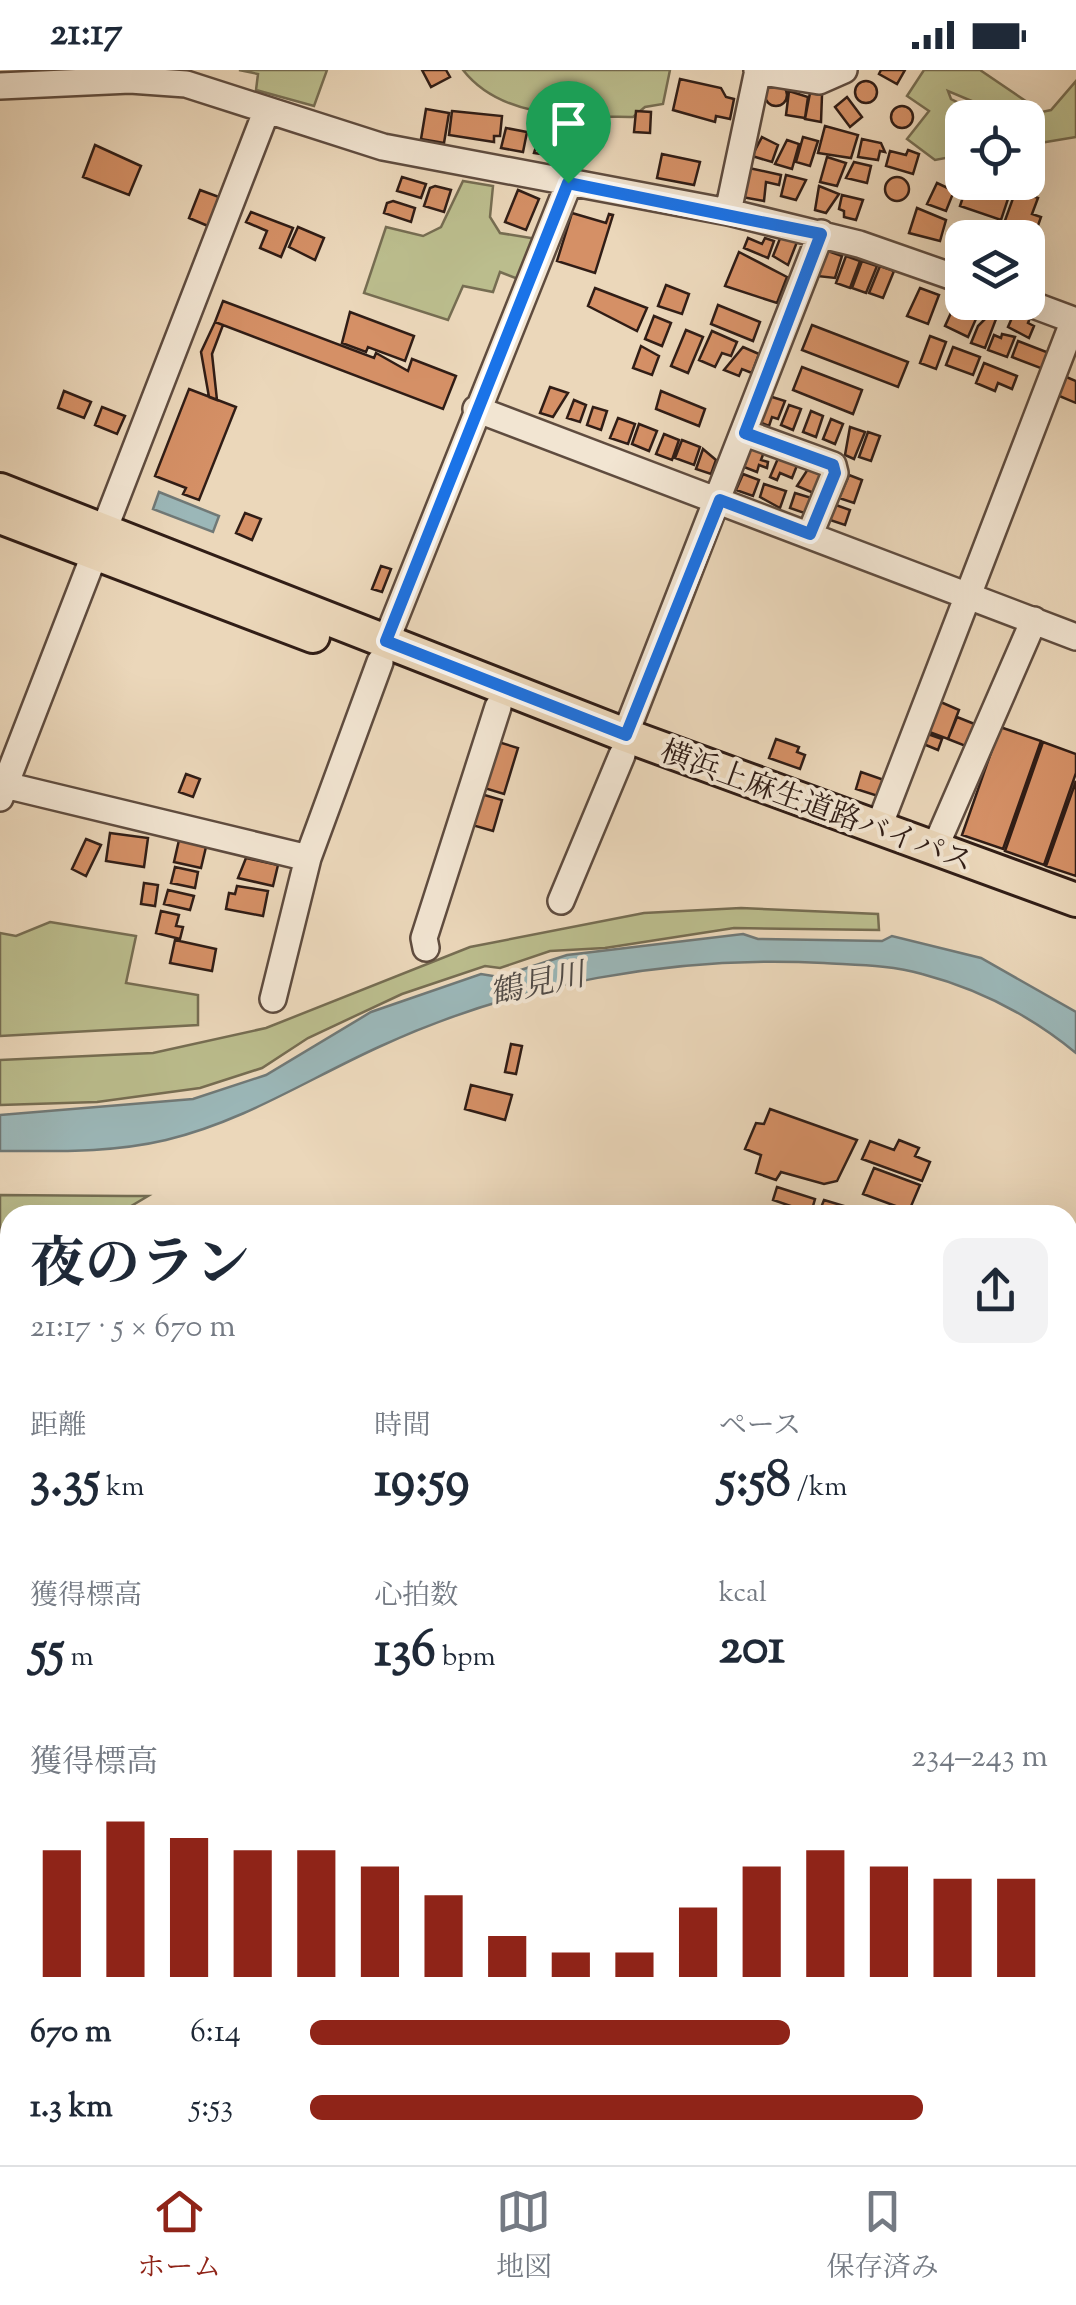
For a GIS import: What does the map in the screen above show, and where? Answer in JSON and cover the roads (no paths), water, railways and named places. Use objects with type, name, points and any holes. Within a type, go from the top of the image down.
[{"type":"main road","name":"横浜上麻生道路バイパス","points":[[0,490],[99,542],[1076,920]]},
{"type":"main road","name":"横浜上麻生道路バイパス","points":[[0,517],[99,542]]},
{"type":"main road","name":"横浜上麻生道路バイパス","points":[[383,652],[498,708],[624,745],[1076,900]]},
{"type":"street","points":[[728,212],[757,71],[819,81],[844,70]]},
{"type":"street","points":[[0,86],[130,75],[186,84],[382,147],[728,212],[821,234],[945,274]]},
{"type":"street","points":[[266,112],[2,792],[308,858]]},
{"type":"street","points":[[273,1000],[308,858],[476,409],[568,183]]},
{"type":"street","points":[[561,901],[821,234]]},
{"type":"street","points":[[878,830],[1075,321],[1045,310]]},
{"type":"street","points":[[476,409],[1076,637]]},
{"type":"street","points":[[745,433],[833,465],[835,473],[810,534]]},
{"type":"street","points":[[934,850],[1034,620]]},
{"type":"street","points":[[426,948],[424,938],[498,708]]},
{"type":"water","points":[[159,492],[219,516],[213,532],[153,509]]},
{"type":"water","name":"鶴見川","points":[[743,934],[758,939],[882,941],[892,936],[981,958],[1076,1012],[1076,1053],[1004,1005],[964,987],[910,971],[768,962],[654,969],[542,990],[433,1024],[195,1132],[104,1149],[0,1151],[0,1115],[193,1099],[266,1075],[371,1012],[481,974],[499,977],[567,955]]}]
